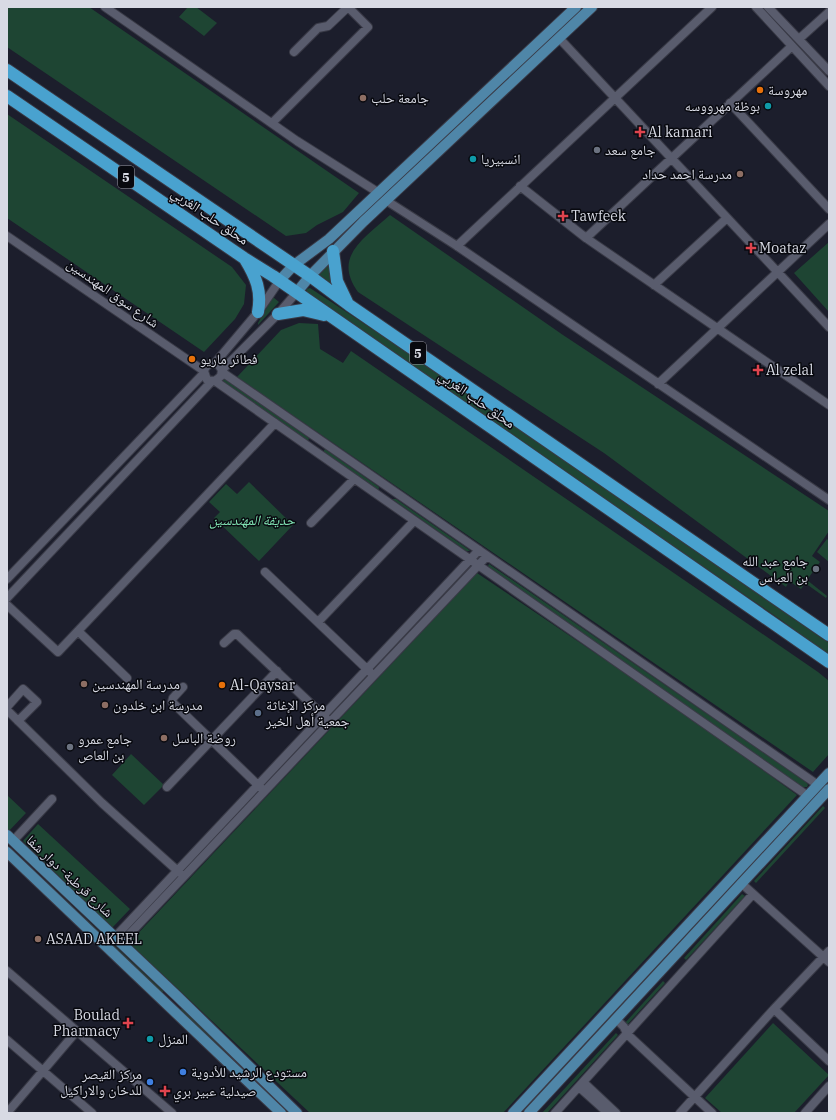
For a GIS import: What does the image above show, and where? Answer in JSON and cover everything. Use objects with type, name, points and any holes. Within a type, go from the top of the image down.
[{"type":"highway","name":"محلق حلب الغربي","points":[[7,70],[310,276],[349,305],[829,636]]},
{"type":"highway","name":"محلق حلب الغربي","points":[[7,96],[244,258],[280,280],[829,662]]},
{"type":"highway","points":[[333,251],[337,281],[349,305]]},
{"type":"highway","points":[[244,258],[258,283],[260,302],[258,312]]},
{"type":"highway","points":[[278,314],[303,310],[332,317]]},
{"type":"main road","points":[[280,280],[294,265],[329,239],[379,193],[576,7]]},
{"type":"main road","points":[[297,292],[333,251],[592,7]]},
{"type":"main road","points":[[513,1113],[829,773]]},
{"type":"main road","points":[[529,1113],[829,789]]},
{"type":"main road","name":"شارع قرطبة- دوار شفا","points":[[10,838],[177,996],[297,1113]]},
{"type":"main road","points":[[7,852],[281,1113]]},
{"type":"main road","points":[[169,1005],[177,996]]},
{"type":"street","points":[[105,7],[272,123],[379,193]]},
{"type":"street","points":[[272,123],[368,27],[348,7],[328,26],[318,28],[294,52]]},
{"type":"street","points":[[457,246],[712,7]]},
{"type":"street","points":[[756,7],[829,86]]},
{"type":"street","points":[[768,7],[829,71]]},
{"type":"street","points":[[800,39],[829,12]]},
{"type":"street","points":[[559,38],[829,327]]},
{"type":"street","points":[[586,238],[792,46]]},
{"type":"street","points":[[730,103],[829,209]]},
{"type":"street","points":[[520,186],[586,238],[829,405]]},
{"type":"street","points":[[387,201],[457,246],[829,500]]},
{"type":"street","points":[[654,285],[727,218]]},
{"type":"street","points":[[658,384],[829,224]]},
{"type":"street","name":"شارع سوق المهندسين","points":[[7,236],[204,372]]},
{"type":"street","points":[[215,364],[258,312],[280,280]]},
{"type":"street","points":[[7,598],[213,381],[221,376],[222,371],[278,314],[297,292]]},
{"type":"street","points":[[7,579],[150,430],[204,372],[209,364],[215,364],[220,366],[222,371],[324,443],[818,785]]},
{"type":"street","points":[[204,372],[207,380],[213,381],[317,452],[808,796]]},
{"type":"street","points":[[7,605],[58,652],[275,423]]},
{"type":"street","points":[[150,430],[159,439]]},
{"type":"street","points":[[317,452],[324,443]]},
{"type":"street","points":[[311,523],[354,479]]},
{"type":"street","points":[[385,500],[392,490]]},
{"type":"street","points":[[74,509],[83,518]]},
{"type":"street","points":[[318,622],[414,521]]},
{"type":"street","points":[[118,940],[183,877],[330,721],[370,672],[479,550]]},
{"type":"street","points":[[118,940],[177,871],[323,715],[370,672],[486,556]]},
{"type":"street","points":[[265,572],[370,672]]},
{"type":"street","points":[[78,631],[128,678]]},
{"type":"street","points":[[224,644],[234,634],[237,634],[330,721]]},
{"type":"street","points":[[167,787],[277,671]]},
{"type":"street","points":[[183,687],[173,698],[172,702],[264,791]]},
{"type":"street","points":[[18,721],[37,702],[23,689],[7,708],[18,721],[102,803],[183,877]]},
{"type":"street","points":[[10,838],[52,799]]},
{"type":"street","points":[[680,1113],[774,1009],[827,956],[752,894],[741,883]]},
{"type":"street","points":[[555,1113],[752,894]]},
{"type":"street","points":[[7,971],[76,1032],[172,1113]]},
{"type":"street","points":[[774,1009],[829,1061]]},
{"type":"street","points":[[616,1019],[624,1027],[627,1034],[712,1113]]},
{"type":"street","points":[[8,1109],[76,1032]]},
{"type":"street","points":[[7,1040],[92,1113]]},
{"type":"street","points":[[581,1084],[608,1113]]},
{"type":"street","points":[[581,1084],[616,1113]]},
{"type":"street","points":[[805,1113],[829,1086]]},
{"type":"green space","points":[[7,7],[89,7],[359,193],[343,212],[317,225],[306,233],[286,236],[7,47]]},
{"type":"green space","points":[[188,7],[196,7],[217,23],[204,36],[179,17]]},
{"type":"green space","points":[[7,114],[232,267],[246,285],[244,304],[235,319],[204,352],[7,218]]},
{"type":"green space","points":[[390,215],[563,335],[829,511],[829,531],[812,556],[820,562],[807,580],[827,596],[826,598],[805,583],[801,589],[789,581],[786,587],[604,453],[358,292],[351,279],[349,268],[350,258],[362,240]]},
{"type":"green space","points":[[829,242],[829,312],[794,273]]},
{"type":"green space","points":[[331,259],[330,284],[317,275]]},
{"type":"green space","points":[[310,288],[427,365],[829,643],[829,656],[781,620],[308,296],[306,292],[307,289]]},
{"type":"green space","points":[[273,297],[279,302],[258,325],[258,323]]},
{"type":"green space","points":[[299,323],[318,324],[320,349],[343,363],[351,351],[818,672],[829,681],[829,754],[813,772],[237,377],[281,330]]},
{"type":"green space","points":[[224,378],[309,438],[308,441],[221,381]]},
{"type":"green space","points":[[325,449],[379,487],[378,491],[323,452]]},
{"type":"green space","name":"حديقة المهندسين","points":[[249,482],[293,525],[259,561],[214,518],[220,512],[209,502],[226,484],[237,494]]},
{"type":"green space","points":[[392,499],[396,499],[470,551],[466,551]]},
{"type":"green space","points":[[827,539],[829,541],[829,562],[817,552]]},
{"type":"green space","points":[[489,564],[806,782],[808,785],[807,787],[802,787],[489,568]]},
{"type":"green space","points":[[477,573],[687,715],[797,795],[503,1113],[310,1113],[129,943]]},
{"type":"green space","points":[[131,754],[164,785],[144,805],[112,775]]},
{"type":"green space","points":[[7,795],[26,813],[8,832],[7,832]]},
{"type":"green space","points":[[823,806],[825,808],[756,883],[754,881]]},
{"type":"green space","points":[[38,824],[130,909],[112,928],[23,841]]},
{"type":"green space","points":[[7,845],[163,991],[163,995],[7,852]]},
{"type":"green space","points":[[742,894],[745,896],[686,960],[684,958]]},
{"type":"green space","points":[[663,981],[665,983],[627,1025],[624,1024]]},
{"type":"green space","points":[[182,1009],[292,1113],[285,1113],[179,1010]]},
{"type":"green space","points":[[773,1023],[829,1075],[794,1113],[722,1113],[705,1098]]},
{"type":"green space","points":[[616,1033],[618,1035],[547,1113],[542,1113]]},
{"type":"place","name":"مهروسة","points":[[760,90]]},
{"type":"place","name":"جامعة حلب","points":[[363,98]]},
{"type":"place","name":"بوظة مهرووسه","points":[[768,106]]},
{"type":"place","name":"Al kamari","points":[[640,132]]},
{"type":"place","name":"جامع سعد","points":[[597,150]]},
{"type":"place","name":"انسبيريا","points":[[473,159]]},
{"type":"place","name":"مدرسة احمد حداد","points":[[740,174]]},
{"type":"place","name":"Tawfeek","points":[[563,216]]},
{"type":"place","name":"Moataz","points":[[751,248]]},
{"type":"place","name":"فطائر ماريو","points":[[192,359]]},
{"type":"place","name":"Al zelal","points":[[758,370]]},
{"type":"place","name":"جامع عبد الله بن العباس","points":[[816,569]]},
{"type":"place","name":"مدرسة المهندسين","points":[[84,684]]},
{"type":"place","name":"Al-Qaysar","points":[[222,685]]},
{"type":"place","name":"مدرسة ابن خلدون","points":[[105,705]]},
{"type":"place","name":"مركز الإغاثة جمعية أهل الخير","points":[[258,713]]},
{"type":"place","name":"روضة الباسل","points":[[164,738]]},
{"type":"place","name":"جامع عمرو بن العاص","points":[[70,747]]},
{"type":"place","name":"ASAAD AKEEL","points":[[38,939]]},
{"type":"place","name":"Boulad Pharmacy","points":[[128,1023]]},
{"type":"place","name":"المنزل","points":[[150,1039]]},
{"type":"place","name":"مستودع الرشيد للأدوية","points":[[183,1072]]},
{"type":"place","name":"مركز القيصر للدخان والاراكيل","points":[[150,1082]]},
{"type":"place","name":"صيدلية عبير بري","points":[[165,1091]]}]
